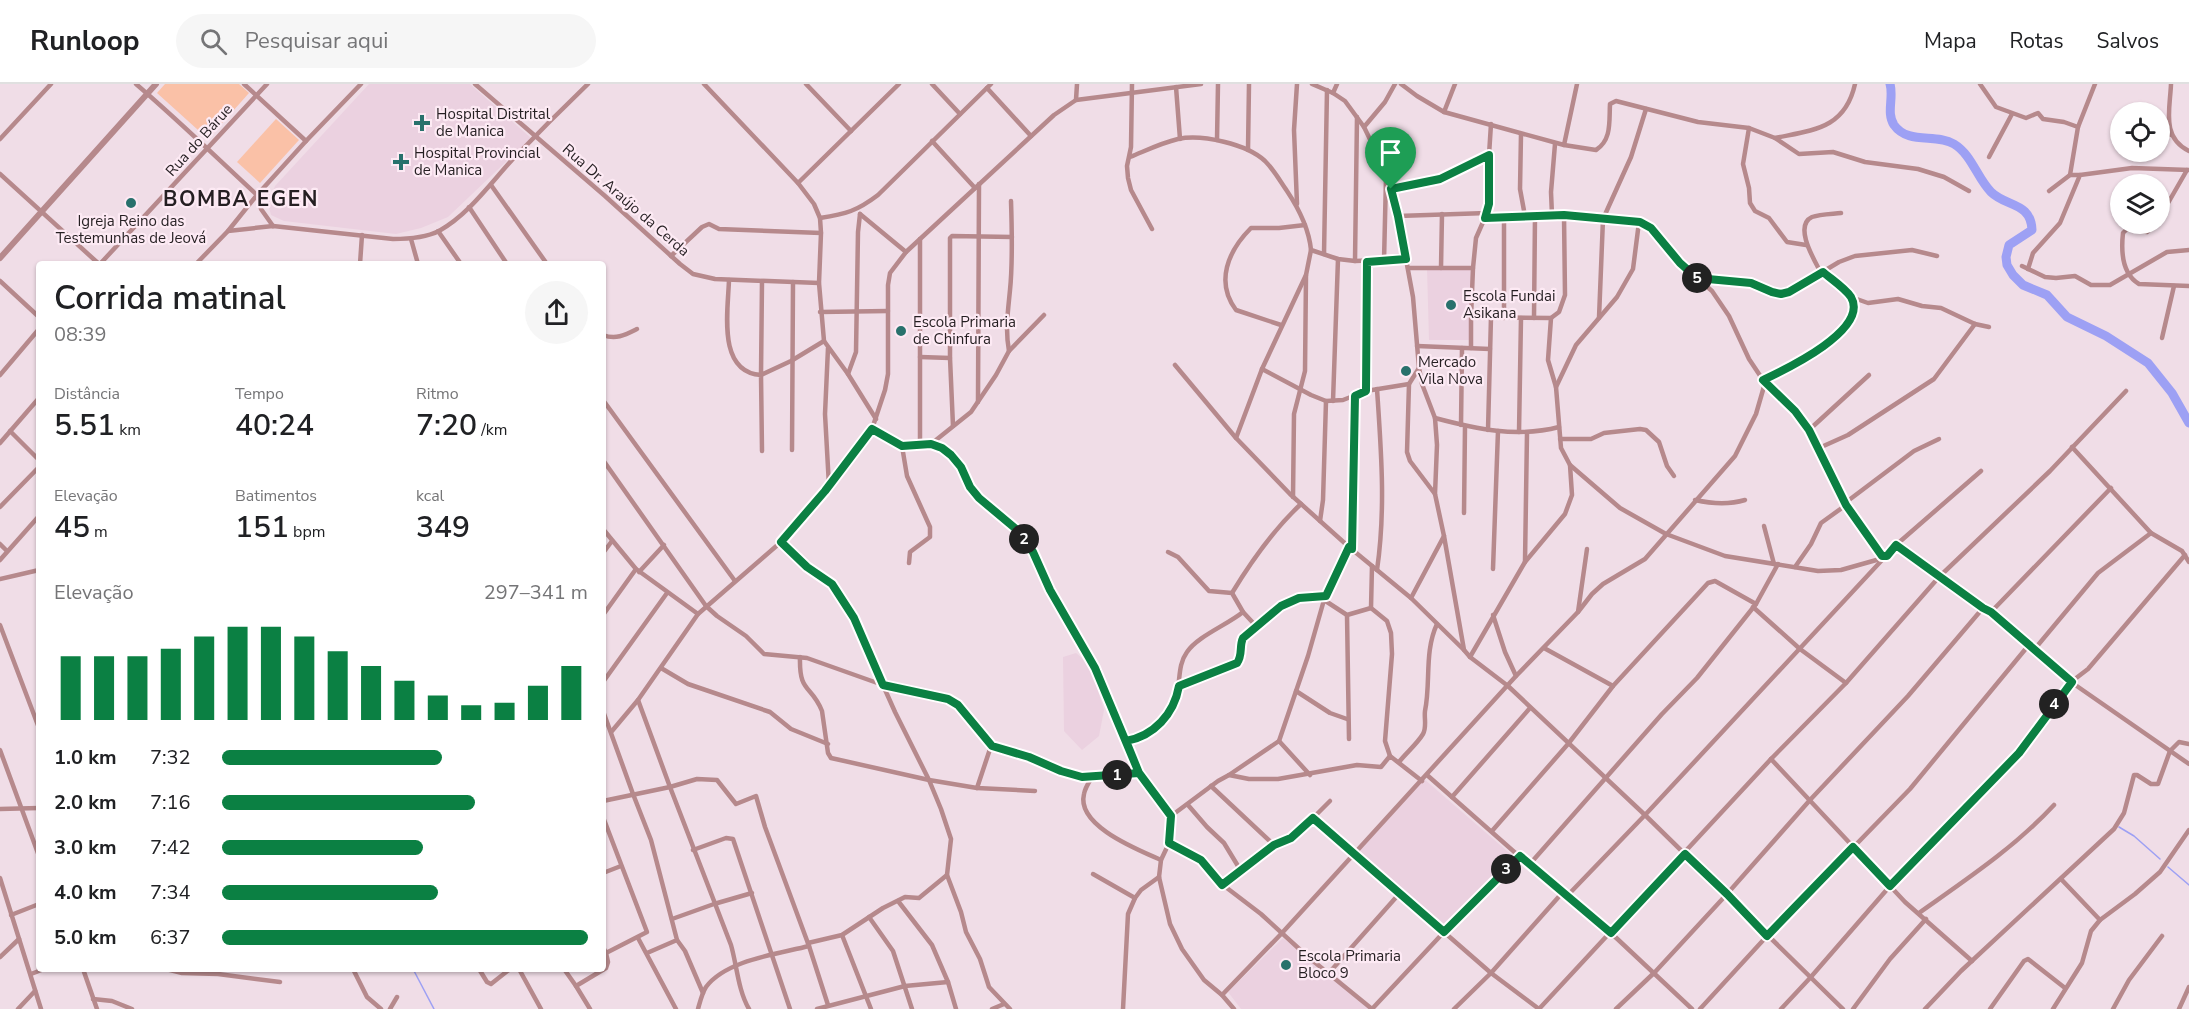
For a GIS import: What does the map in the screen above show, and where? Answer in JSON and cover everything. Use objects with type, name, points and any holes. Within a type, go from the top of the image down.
[{"type":"street","points":[[0,139],[51,84]]},
{"type":"street","points":[[136,84],[160,103],[257,195],[261,209],[273,226]]},
{"type":"street","points":[[0,258],[156,84]]},
{"type":"street","points":[[244,84],[306,141]]},
{"type":"street","name":"Rua do Bárue","points":[[103,261],[267,84]]},
{"type":"street","points":[[199,261],[306,141],[361,84]]},
{"type":"street","name":"Rua Dr. Araújo da Cerda","points":[[477,84],[693,273],[704,278],[729,280],[819,283]]},
{"type":"street","points":[[228,231],[273,226],[411,239],[438,231],[469,207],[535,136],[588,84]]},
{"type":"street","points":[[704,84],[798,183],[814,204],[820,218],[819,283],[824,341],[876,419]]},
{"type":"street","points":[[798,183],[899,84]]},
{"type":"street","points":[[932,84],[960,114]]},
{"type":"street","points":[[1076,100],[1077,84]]},
{"type":"street","points":[[1132,84],[1130,157],[1127,166],[1129,184],[1152,229]]},
{"type":"street","points":[[612,731],[638,700],[698,614],[781,542],[829,486],[872,429],[888,374],[890,273],[906,252],[1054,115],[1076,100],[1201,84]]},
{"type":"street","points":[[1217,140],[1218,84]]},
{"type":"street","points":[[1248,150],[1249,84]]},
{"type":"street","points":[[1297,84],[1294,130],[1297,204]]},
{"type":"street","points":[[1312,84],[1345,101],[1364,127],[1391,189],[1413,297],[1422,384],[1435,418],[1435,494],[1464,650]]},
{"type":"street","points":[[1333,93],[1337,84]]},
{"type":"street","points":[[1364,127],[1385,102],[1395,84]]},
{"type":"street","points":[[1401,84],[1444,112],[1555,144],[1596,150],[1599,148],[1609,132],[1611,102],[1616,101],[1698,122],[1749,128],[1775,138],[1799,154],[1833,152],[1865,162],[1917,169],[1944,177],[1969,191]]},
{"type":"street","points":[[1444,112],[1455,84]]},
{"type":"street","points":[[1564,145],[1577,84]]},
{"type":"street","points":[[1775,138],[1811,130],[1833,121],[1843,114],[1849,104],[1855,84]]},
{"type":"street","points":[[1980,84],[1996,107],[2026,118],[2038,113],[2043,119],[2078,127]]},
{"type":"street","points":[[2070,175],[2078,127],[2095,84]]},
{"type":"street","points":[[2170,84],[2168,125],[2180,147],[2189,152]]},
{"type":"street","points":[[810,85],[851,130]]},
{"type":"street","points":[[820,218],[846,214],[878,195],[989,86],[1031,136]]},
{"type":"street","points":[[1176,87],[1179,139]]},
{"type":"street","points":[[1324,254],[1327,90]]},
{"type":"street","points":[[1599,318],[1603,219],[1631,157],[1646,109]]},
{"type":"street","points":[[1989,157],[2012,114]]},
{"type":"street","points":[[1355,261],[1357,117]]},
{"type":"street","points":[[1471,348],[1476,238],[1489,204],[1491,124]]},
{"type":"street","points":[[1749,128],[1743,170],[1752,207],[1769,218],[1787,242],[1806,245]]},
{"type":"street","points":[[1521,134],[1520,189],[1525,216]]},
{"type":"street","points":[[1130,157],[1179,139],[1217,140],[1248,150],[1264,160],[1274,170],[1297,204],[1311,250],[1306,275],[1305,371],[1294,414],[1293,497]]},
{"type":"street","points":[[932,141],[977,186],[978,402]]},
{"type":"street","points":[[1552,215],[1551,192],[1555,144]]},
{"type":"street","points":[[1391,189],[1440,179],[1489,155]]},
{"type":"street","points":[[2049,191],[2070,175],[2132,168],[2188,170],[2170,201]]},
{"type":"street","points":[[0,174],[97,261]]},
{"type":"street","points":[[2028,269],[2033,253],[2060,223],[2080,175]]},
{"type":"street","points":[[1384,261],[1384,191],[1387,176]]},
{"type":"street","points":[[491,185],[546,261]]},
{"type":"street","points":[[1009,351],[1006,338],[1006,311],[1010,291],[1011,201]]},
{"type":"street","points":[[469,207],[505,261]]},
{"type":"street","points":[[855,210],[906,252]]},
{"type":"street","points":[[1840,213],[1810,218],[1805,230],[1806,245],[1822,272],[1851,297],[1868,303],[1898,299],[1922,306],[1941,308],[1975,324],[1989,327]]},
{"type":"street","points":[[848,374],[856,352],[860,214]]},
{"type":"street","points":[[1398,216],[1442,214],[1504,218],[1564,215],[1640,222],[1651,228],[1680,263],[1712,291],[1729,316],[1749,358],[1764,382],[1795,411],[1809,430],[1846,504],[1884,556]]},
{"type":"street","points":[[1441,268],[1442,214]]},
{"type":"street","points":[[1472,317],[1551,318],[1559,312],[1565,295],[1564,215]]},
{"type":"street","points":[[1534,318],[1535,216]]},
{"type":"street","points":[[1504,218],[1504,318]]},
{"type":"street","points":[[1556,387],[1570,354],[1617,297],[1633,269],[1640,222]]},
{"type":"street","points":[[671,256],[702,227],[709,224],[719,229],[821,233]]},
{"type":"street","points":[[1281,325],[1236,310],[1226,288],[1227,262],[1251,228],[1305,225]]},
{"type":"street","points":[[438,231],[459,261]]},
{"type":"street","points":[[2123,234],[2122,254],[2129,275],[2139,284],[2189,286]]},
{"type":"street","points":[[360,261],[362,235]]},
{"type":"street","points":[[953,426],[949,241],[952,236],[1012,237]]},
{"type":"street","points":[[411,239],[416,261]]},
{"type":"street","points":[[920,239],[920,444]]},
{"type":"street","points":[[1311,250],[1338,259],[1355,261],[1406,259]]},
{"type":"street","points":[[1697,278],[1751,283],[1781,294],[1839,262],[1855,256],[1912,250],[1937,256]]},
{"type":"street","points":[[2022,266],[2045,277],[2075,276],[2098,286],[2110,285],[2167,252],[2189,250]]},
{"type":"street","points":[[1333,401],[1338,259]]},
{"type":"street","points":[[1366,391],[1367,262]]},
{"type":"street","points":[[1408,268],[1473,268]]},
{"type":"street","points":[[1236,438],[1262,369],[1306,275]]},
{"type":"street","points":[[729,280],[728,330],[731,354],[737,364],[748,374],[761,375],[791,361],[824,341]]},
{"type":"street","points":[[0,281],[36,315]]},
{"type":"street","points":[[762,281],[762,451]]},
{"type":"street","points":[[792,450],[793,282]]},
{"type":"street","points":[[2162,338],[2174,286]]},
{"type":"street","points":[[1222,995],[1282,933],[1603,584],[1645,559],[1735,456],[1756,414],[1764,382],[1816,352],[1837,334],[1852,314],[1851,297]]},
{"type":"street","points":[[820,312],[888,311]]},
{"type":"street","points":[[931,444],[971,412],[1009,351],[1044,315]]},
{"type":"street","points":[[1488,430],[1491,318]]},
{"type":"street","points":[[1519,432],[1521,318]]},
{"type":"street","points":[[1551,318],[1548,360],[1556,387],[1561,448],[1570,465],[1620,508],[1665,534],[1725,556],[1818,571],[1841,570],[1884,556]]},
{"type":"street","points":[[1819,448],[1848,435],[1934,379],[1975,324]]},
{"type":"street","points":[[606,336],[621,337],[637,329]]},
{"type":"street","points":[[0,375],[36,333]]},
{"type":"street","points":[[1418,346],[1490,349]]},
{"type":"street","points":[[828,348],[825,414],[829,486]]},
{"type":"street","points":[[1462,348],[1464,513]]},
{"type":"street","points":[[920,357],[950,358]]},
{"type":"street","points":[[1175,364],[1236,438],[1293,497],[1411,598],[1470,657],[1508,686],[1645,815],[1844,1009]]},
{"type":"street","points":[[1419,368],[1409,384],[1407,452],[1410,461],[1435,494]]},
{"type":"street","points":[[1262,369],[1326,401],[1409,384]]},
{"type":"street","points":[[1809,430],[1869,375]]},
{"type":"street","points":[[1371,608],[1375,568],[1382,533],[1382,469],[1377,389]]},
{"type":"street","points":[[1313,818],[1491,973],[1539,1009],[1771,759],[1845,683],[1939,577],[2050,471],[2126,392]]},
{"type":"street","points":[[1171,816],[1211,786],[1279,741],[1325,598],[1350,548],[1355,396]]},
{"type":"street","points":[[0,443],[36,401]]},
{"type":"street","points":[[1320,521],[1323,500],[1326,401]]},
{"type":"street","points":[[606,404],[735,581]]},
{"type":"street","points":[[1435,418],[1498,431],[1527,433],[1559,427]]},
{"type":"street","points":[[872,429],[902,446],[931,444],[951,455],[961,467],[970,487],[1016,529],[1033,552],[1050,590],[1095,668],[1139,773],[1171,816],[1169,843],[1161,860],[1159,877],[1170,924],[1176,938],[1204,980],[1234,1009]]},
{"type":"street","points":[[1560,439],[1591,439],[1604,433],[1646,430],[1659,442],[1667,466],[1674,476]]},
{"type":"street","points":[[10,431],[36,457]]},
{"type":"street","points":[[1493,569],[1498,431]]},
{"type":"street","points":[[1525,562],[1527,433]]},
{"type":"street","points":[[1795,567],[1825,518],[1914,451],[1939,439]]},
{"type":"street","points":[[902,446],[907,476],[930,527],[930,537],[910,552],[909,563]]},
{"type":"street","points":[[2072,447],[2151,533],[2185,555],[2189,562]]},
{"type":"street","points":[[606,464],[706,606],[746,636],[764,654],[800,657],[883,685],[948,699],[958,705],[992,746],[1029,757],[1061,771],[1082,777],[1139,773]]},
{"type":"street","points":[[1470,657],[1525,562],[1565,514],[1570,502],[1570,465]]},
{"type":"street","points":[[0,507],[36,470]]},
{"type":"street","points":[[1454,1009],[1645,815],[1884,556],[1981,471]]},
{"type":"street","points":[[1991,612],[2111,488]]},
{"type":"street","points":[[1695,500],[1718,504],[1745,500]]},
{"type":"street","points":[[1232,592],[1282,521],[1301,504]]},
{"type":"street","points":[[0,560],[36,519]]},
{"type":"street","points":[[1529,865],[1662,714],[1697,678],[1755,606],[1776,564],[1764,526]]},
{"type":"street","points":[[606,533],[637,571],[698,614]]},
{"type":"street","points":[[2033,651],[2098,573],[2151,533]]},
{"type":"street","points":[[1411,598],[1444,536]]},
{"type":"street","points":[[606,549],[612,541]]},
{"type":"street","points":[[781,542],[807,567],[832,584],[854,618],[895,712],[929,780],[951,839],[947,875],[966,932],[980,960],[985,980],[988,987],[1011,1009]]},
{"type":"street","points":[[0,544],[7,551]]},
{"type":"street","points":[[606,611],[637,571],[664,545]]},
{"type":"street","points":[[1896,545],[1991,612],[2033,651],[2072,682],[2189,764]]},
{"type":"street","points":[[1578,612],[1587,549]]},
{"type":"street","points":[[1168,552],[1178,557],[1209,591],[1232,592]]},
{"type":"street","points":[[1781,1009],[1890,886],[2019,753],[2072,682],[2088,669],[2185,555]]},
{"type":"street","points":[[0,579],[36,571]]},
{"type":"street","points":[[1492,831],[1568,744],[1613,686],[1711,581],[1755,606],[1800,649],[1845,683]]},
{"type":"street","points":[[1232,592],[1243,612],[1256,626]]},
{"type":"street","points":[[606,678],[667,593]]},
{"type":"street","points":[[1179,686],[1237,663],[1240,659],[1240,643],[1256,626],[1281,606],[1293,600],[1325,598],[1347,615]]},
{"type":"street","points":[[1347,615],[1371,608]]},
{"type":"street","points":[[1371,608],[1387,621],[1391,633],[1392,654],[1385,741],[1390,756],[1422,781]]},
{"type":"street","points":[[1616,1009],[1655,972],[1727,894],[1810,800],[1908,696],[1983,608]]},
{"type":"street","points":[[1126,741],[1143,736],[1157,727],[1173,703],[1179,686],[1181,665],[1187,652],[1243,612]]},
{"type":"street","points":[[1347,615],[1349,739]]},
{"type":"street","points":[[1493,615],[1505,652],[1516,676]]},
{"type":"street","points":[[1399,762],[1423,734],[1425,728],[1425,712],[1429,696],[1429,650],[1431,637],[1437,624]]},
{"type":"street","points":[[0,625],[2,639],[36,721]]},
{"type":"street","points":[[1700,1009],[1767,936],[1910,789],[2028,646]]},
{"type":"street","points":[[1544,648],[1613,686]]},
{"type":"street","points":[[800,657],[799,676],[822,711],[828,753],[831,758],[929,780],[977,788],[1035,791]]},
{"type":"street","points":[[661,668],[688,684],[770,711],[791,729],[828,744]]},
{"type":"street","points":[[1296,691],[1330,713],[1347,719]]},
{"type":"street","points":[[638,700],[737,965],[740,985],[749,1009]]},
{"type":"street","points":[[1452,797],[1530,708]]},
{"type":"street","points":[[606,718],[651,840],[677,940],[685,951],[703,993]]},
{"type":"street","points":[[1279,741],[1310,775]]},
{"type":"street","points":[[1925,1009],[1971,961],[2114,828],[2124,813],[2134,775],[2151,784],[2158,784],[2170,751],[2178,742],[2189,744]]},
{"type":"street","points":[[977,788],[992,746]]},
{"type":"street","points":[[0,750],[36,848]]},
{"type":"street","points":[[1229,775],[1278,779],[1357,765],[1381,767],[1390,756]]},
{"type":"street","points":[[1771,759],[1890,886],[1971,961]]},
{"type":"street","points":[[1427,774],[1529,865],[1566,894],[1655,972],[1692,1009]]},
{"type":"street","points":[[1092,777],[1083,795],[1087,815],[1103,830],[1161,860]]},
{"type":"street","points":[[606,800],[697,779],[717,780],[736,804],[756,796],[828,1005]]},
{"type":"street","points":[[1211,786],[1274,845]]},
{"type":"street","points":[[1222,885],[1274,845],[1291,838],[1330,801]]},
{"type":"street","points":[[1188,805],[1224,843],[1241,871]]},
{"type":"street","points":[[1919,913],[1993,861],[2034,827],[2054,805]]},
{"type":"street","points":[[0,809],[36,808]]},
{"type":"street","points":[[606,825],[647,930],[646,934],[606,953],[608,962],[606,968]]},
{"type":"street","points":[[2053,1009],[2082,963],[2090,935],[2100,920],[2160,872],[2189,830]]},
{"type":"street","points":[[693,850],[726,838],[733,839],[790,1009]]},
{"type":"street","points":[[1169,843],[1201,860],[1222,885],[1261,914],[1328,974],[1372,1009],[1520,856]]},
{"type":"street","points":[[606,872],[621,866]]},
{"type":"street","points":[[1094,874],[1135,898]]},
{"type":"street","points":[[698,1009],[703,993],[721,973],[737,965],[842,935],[905,897],[919,898],[947,875]]},
{"type":"street","points":[[1123,1009],[1127,924],[1135,898],[1141,890],[1159,877]]},
{"type":"street","points":[[0,878],[1,888],[41,1009]]},
{"type":"street","points":[[2061,879],[2100,920]]},
{"type":"street","points":[[672,919],[752,893]]},
{"type":"street","points":[[1328,974],[1399,894]]},
{"type":"street","points":[[898,901],[929,939],[948,981],[956,1009]]},
{"type":"street","points":[[11,915],[36,905]]},
{"type":"street","points":[[869,917],[893,951],[912,1009]]},
{"type":"street","points":[[1853,1009],[1890,959],[1926,919]]},
{"type":"street","points":[[842,935],[871,1009]]},
{"type":"street","points":[[2113,1009],[2129,980],[2162,936]]},
{"type":"street","points":[[638,938],[676,1009]]},
{"type":"street","points":[[0,957],[19,939]]},
{"type":"street","points":[[647,953],[677,940]]},
{"type":"street","points":[[1990,1009],[2024,961],[2028,959],[2065,988]]},
{"type":"street","points":[[31,974],[36,972]]},
{"type":"street","points":[[84,972],[97,1009]]},
{"type":"street","points":[[178,972],[218,972],[280,982]]},
{"type":"street","points":[[354,972],[367,997],[381,1009]]},
{"type":"street","points":[[480,972],[491,984],[506,972]]},
{"type":"street","points":[[521,972],[541,1009]]},
{"type":"street","points":[[566,972],[590,1009]]},
{"type":"street","points":[[576,986],[599,972]]},
{"type":"street","points":[[817,1009],[905,986],[948,981]]},
{"type":"street","points":[[2179,1009],[2189,987]]},
{"type":"street","points":[[18,1009],[35,991]]},
{"type":"street","points":[[390,1009],[397,997]]},
{"type":"street","points":[[93,999],[112,1001],[132,1009]]},
{"type":"street","points":[[992,1009],[1004,1004]]},
{"type":"shaded area","points":[[165,84],[239,84],[249,93],[208,139],[157,93]]},
{"type":"shaded area","name":"Hospital Provincial de Manica","points":[[369,84],[470,84],[531,138],[448,217],[421,228],[396,234],[284,221],[271,215],[268,204],[275,186]]},
{"type":"shaded area","points":[[276,119],[299,140],[260,183],[237,162]]},
{"type":"shaded area","name":"Escola Fundai Asikana","points":[[1427,268],[1474,270],[1473,340],[1429,340]]},
{"type":"shaded area","points":[[1076,653],[1090,665],[1104,710],[1099,736],[1082,750],[1064,731],[1063,657]]},
{"type":"shaded area","points":[[1424,779],[1515,858],[1445,934],[1358,852]]},
{"type":"shaded area","name":"Escola Primaria Bloco 9","points":[[1283,938],[1369,1009],[1241,1009],[1228,992]]},
{"type":"waterway","points":[[1890,84],[1892,120],[1900,131],[1914,137],[1939,139],[1954,144],[1970,160],[1991,192],[2027,214],[2032,230],[2009,245],[2006,257],[2007,265],[2013,275],[2023,285],[2047,295],[2067,317],[2106,336],[2148,363],[2172,393],[2189,423]]},
{"type":"waterway","points":[[2119,827],[2134,836],[2160,859]]},
{"type":"waterway","points":[[2168,867],[2189,885]]},
{"type":"waterway","points":[[415,972],[434,1009]]},
{"type":"place","name":"Hospital Distrital de Manica","points":[[422,123]]},
{"type":"place","name":"Hospital Provincial de Manica","points":[[401,162]]},
{"type":"place","name":"Igreja Reino das Testemunhas de Jeová","points":[[131,203]]},
{"type":"place","name":"Escola Fundai Asikana","points":[[1451,305]]},
{"type":"place","name":"Escola Primaria de Chinfura","points":[[901,331]]},
{"type":"place","name":"Mercado Vila Nova","points":[[1406,371]]},
{"type":"place","name":"Escola Primaria Bloco 9","points":[[1286,965]]},
{"type":"district","name":"BOMBA EGEN","points":[[241,199]]},
{"type":"route","points":[[1391,189],[1406,259],[1367,262],[1366,391],[1355,396],[1352,549],[1349,547],[1326,596],[1299,598],[1281,606],[1267,616],[1243,638],[1240,643],[1240,659],[1237,663],[1179,686],[1173,703],[1157,727],[1143,736],[1126,741],[1139,773],[1082,777],[1061,771],[1029,757],[996,749],[978,732],[958,705],[948,699],[883,685],[854,618],[838,592],[832,584],[807,567],[781,542],[825,491],[872,429],[902,446],[931,444],[942,448],[961,467],[970,487],[979,498],[1012,525],[1033,552],[1050,590],[1095,668],[1139,773],[1171,816],[1172,831],[1169,843],[1201,860],[1222,885],[1274,845],[1291,838],[1313,818],[1444,932],[1520,856],[1611,933],[1685,854],[1767,936],[1853,847],[1890,886],[2019,753],[2072,682],[2033,651],[1991,612],[1896,545],[1887,556],[1882,556],[1846,505],[1809,430],[1795,411],[1763,380],[1799,363],[1837,334],[1852,314],[1851,297],[1823,272],[1789,292],[1781,294],[1751,283],[1697,278],[1680,263],[1651,228],[1640,222],[1564,215],[1485,218],[1489,204],[1489,155],[1440,179],[1391,189]]}]
